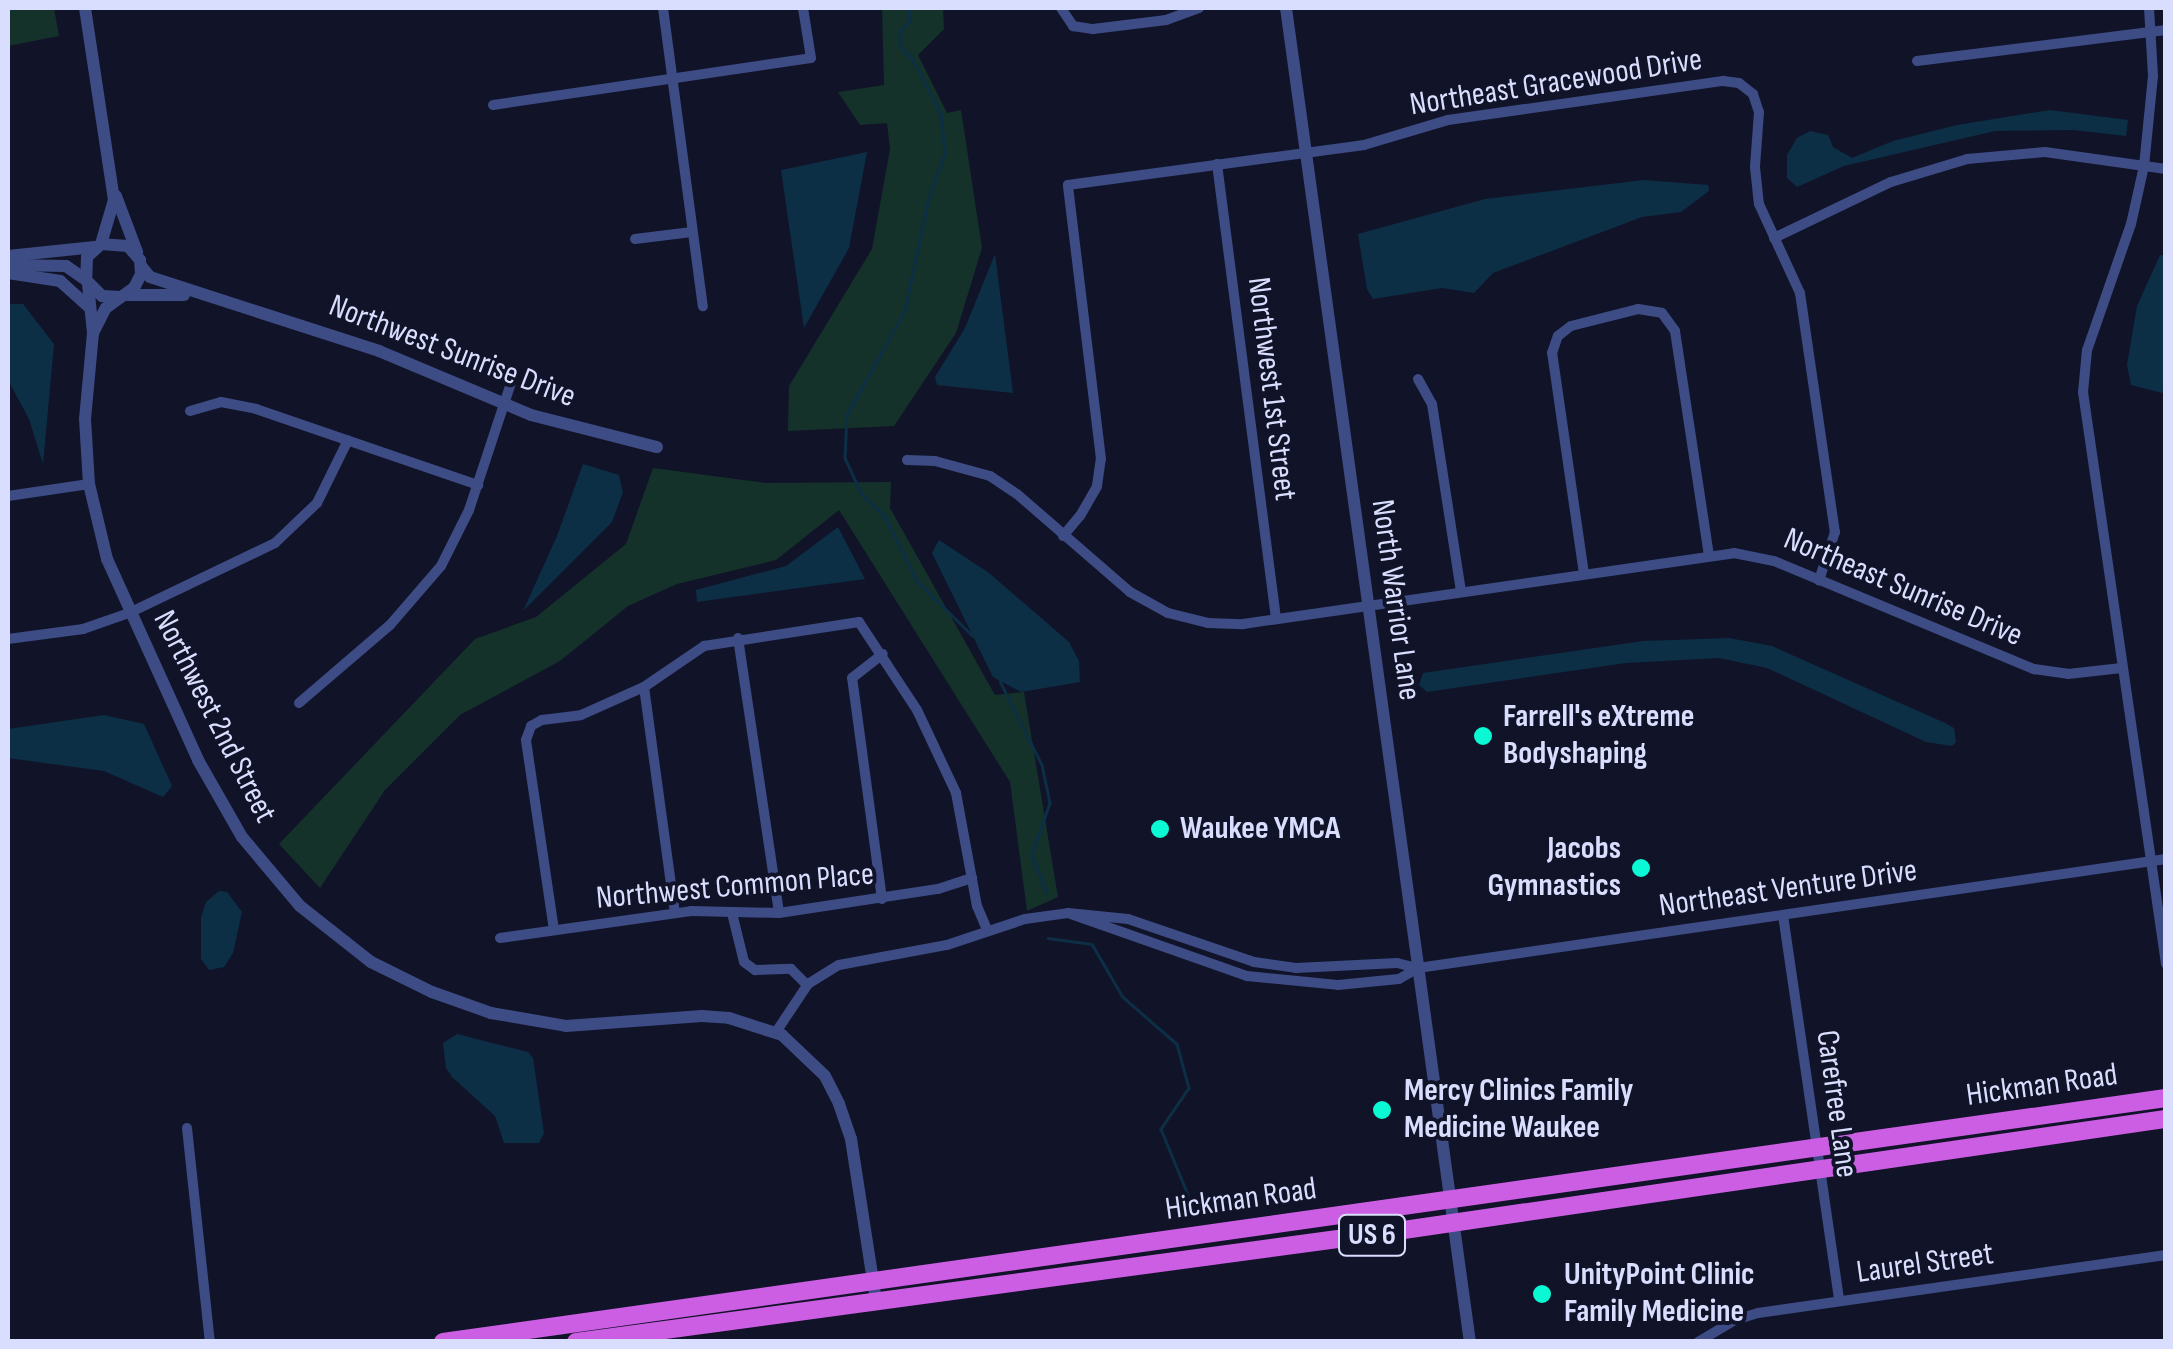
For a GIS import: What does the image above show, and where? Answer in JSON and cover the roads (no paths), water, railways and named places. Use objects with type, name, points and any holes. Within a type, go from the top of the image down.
[{"type":"highway","name":"Hickman Road","points":[[442,1342],[1454,1222],[2166,1098]]},
{"type":"highway","name":"Hickman Road","points":[[576,1342],[1450,1200],[2166,1119]]},
{"type":"street","points":[[86,8],[114,211],[100,245],[88,256],[87,282]]},
{"type":"street","points":[[662,8],[703,306]]},
{"type":"street","points":[[492,105],[811,58],[803,8]]},
{"type":"street","points":[[1061,8],[1073,26],[1093,29],[1166,20],[1199,8]]},
{"type":"street","name":"North Warrior Lane","points":[[1286,8],[1470,1342]]},
{"type":"street","points":[[2149,8],[2152,90],[2144,166],[2131,224],[2092,330],[2083,372],[2084,412],[2166,964]]},
{"type":"street","points":[[1917,61],[2166,30]]},
{"type":"street","name":"Northeast Gracewood Drive","points":[[1062,536],[1080,516],[1096,486],[1101,460],[1068,185],[1364,145],[1448,120],[1723,81],[1739,82],[1753,94],[1759,112],[1755,183],[1774,238]]},
{"type":"street","points":[[1820,580],[1834,543],[1834,528],[1800,292],[1774,238],[1890,182],[1967,159],[2046,152],[2166,169]]},
{"type":"street","name":"Northwest 1st Street","points":[[1217,164],[1276,619]]},
{"type":"street","points":[[93,334],[106,308],[138,282],[140,263],[112,189]]},
{"type":"street","points":[[635,240],[692,232]]},
{"type":"street","points":[[8,256],[100,245],[128,246],[140,263]]},
{"type":"street","name":"Northwest Sunrise Drive","points":[[140,263],[150,278],[379,351],[504,404],[568,426],[656,448]]},
{"type":"street","points":[[8,269],[66,266],[102,296],[124,296]]},
{"type":"street","points":[[8,269],[60,281],[89,307]]},
{"type":"street","name":"Northwest 2nd Street","points":[[87,282],[93,334],[84,419],[89,484],[107,559],[198,760],[242,837],[300,906],[371,962],[432,992],[492,1013],[566,1026],[702,1016],[729,1018],[776,1032],[825,1076],[839,1104],[851,1139],[874,1292]]},
{"type":"street","name":"Northwest Sunrise Drive","points":[[124,296],[170,294],[229,304]]},
{"type":"street","points":[[1584,574],[1552,353],[1558,336],[1571,326],[1638,309],[1662,312],[1675,331],[1709,555]]},
{"type":"street","points":[[1418,379],[1432,404],[1462,592]]},
{"type":"street","points":[[300,704],[412,603],[460,532],[511,383]]},
{"type":"street","points":[[190,411],[207,404],[234,404],[478,485]]},
{"type":"street","points":[[8,639],[83,629],[129,613],[246,560],[293,530],[324,492],[348,440]]},
{"type":"street","points":[[907,460],[935,461],[990,476],[1017,494],[1130,592],[1168,613],[1208,623],[1276,619],[1368,605]]},
{"type":"street","points":[[8,496],[89,484]]},
{"type":"street","name":"Northeast Sunrise Drive","points":[[1368,605],[1709,555],[1750,554],[2034,669],[2068,674],[2122,668]]},
{"type":"street","points":[[554,930],[526,740],[531,726],[542,720],[581,714],[644,686],[704,646],[859,622],[917,710],[956,793],[972,878],[987,929]]},
{"type":"street","points":[[738,638],[778,912]]},
{"type":"street","points":[[882,899],[852,678],[883,654]]},
{"type":"street","points":[[644,686],[675,914]]},
{"type":"street","name":"Northeast Venture Drive","points":[[1418,968],[2166,858]]},
{"type":"street","name":"Northwest Common Place","points":[[500,938],[675,914],[778,912],[882,899],[972,878]]},
{"type":"street","points":[[776,1032],[807,985],[839,966],[932,949],[987,929],[1068,913],[1128,919],[1254,962],[1296,968],[1397,962],[1418,968]]},
{"type":"street","points":[[1068,913],[1271,981],[1338,985],[1398,978],[1418,968]]},
{"type":"street","points":[[732,914],[744,962],[755,970],[791,970],[807,985]]},
{"type":"street","name":"Carefree Lane","points":[[1783,914],[1839,1301]]},
{"type":"street","points":[[187,1128],[210,1342]]},
{"type":"street","name":"Laurel Street","points":[[1698,1342],[1751,1314],[2166,1256]]},
{"type":"water","points":[[2050,110],[2128,120],[2126,136],[2073,130],[1995,131],[1844,166],[1797,187],[1787,178],[1787,155],[1797,138],[1810,131],[1828,135],[1833,147],[1852,158],[1893,141],[1957,125]]},
{"type":"water","points":[[867,152],[849,248],[804,328],[781,170]]},
{"type":"water","points":[[1644,180],[1708,185],[1709,191],[1681,212],[1642,217],[1493,273],[1474,293],[1442,288],[1373,299],[1367,289],[1358,234],[1485,199]]},
{"type":"water","points":[[995,254],[1013,393],[937,385],[935,377],[965,328]]},
{"type":"water","points":[[2160,255],[2166,256],[2166,383],[2162,393],[2131,385],[2127,365],[2137,306]]},
{"type":"water","points":[[8,304],[23,304],[54,344],[43,464],[29,419],[8,380]]},
{"type":"water","points":[[583,464],[619,475],[623,492],[612,522],[523,611],[557,536]]},
{"type":"water","points":[[838,527],[865,579],[697,602],[696,590],[786,566]]},
{"type":"water","points":[[939,540],[989,573],[1069,642],[1079,661],[1080,682],[1021,692],[993,677],[932,553]]},
{"type":"water","points":[[1729,638],[1772,646],[1945,723],[1954,728],[1956,742],[1952,746],[1926,742],[1767,668],[1719,658],[1626,663],[1427,692],[1419,685],[1423,673],[1643,641]]},
{"type":"water","points":[[104,715],[144,724],[172,786],[163,797],[104,771],[8,758],[8,729]]},
{"type":"water","points":[[219,891],[227,892],[242,912],[233,953],[224,967],[209,970],[201,959],[201,917],[206,902]]},
{"type":"water","points":[[457,1034],[528,1052],[533,1058],[544,1133],[539,1143],[504,1143],[495,1116],[452,1077],[446,1068],[443,1043]]},
{"type":"waterway","points":[[909,8],[910,21],[900,32],[901,47],[914,61],[941,114],[945,153],[928,202],[905,311],[847,415],[845,458],[861,493],[885,517],[917,581],[973,636]]},
{"type":"waterway","points":[[1000,681],[1042,765],[1050,803],[1032,855],[1046,892]]},
{"type":"waterway","points":[[1048,938],[1092,944],[1123,997],[1177,1044],[1189,1088],[1161,1129],[1194,1209]]},
{"type":"place","name":"Farrell's eXtreme Bodyshaping","points":[[1483,736]]},
{"type":"place","name":"Waukee YMCA","points":[[1160,829]]},
{"type":"place","name":"Jacobs Gymnastics","points":[[1641,868]]},
{"type":"place","name":"Mercy Clinics Family Medicine Waukee","points":[[1382,1110]]},
{"type":"place","name":"UnityPoint Clinic Family Medicine","points":[[1542,1294]]}]
